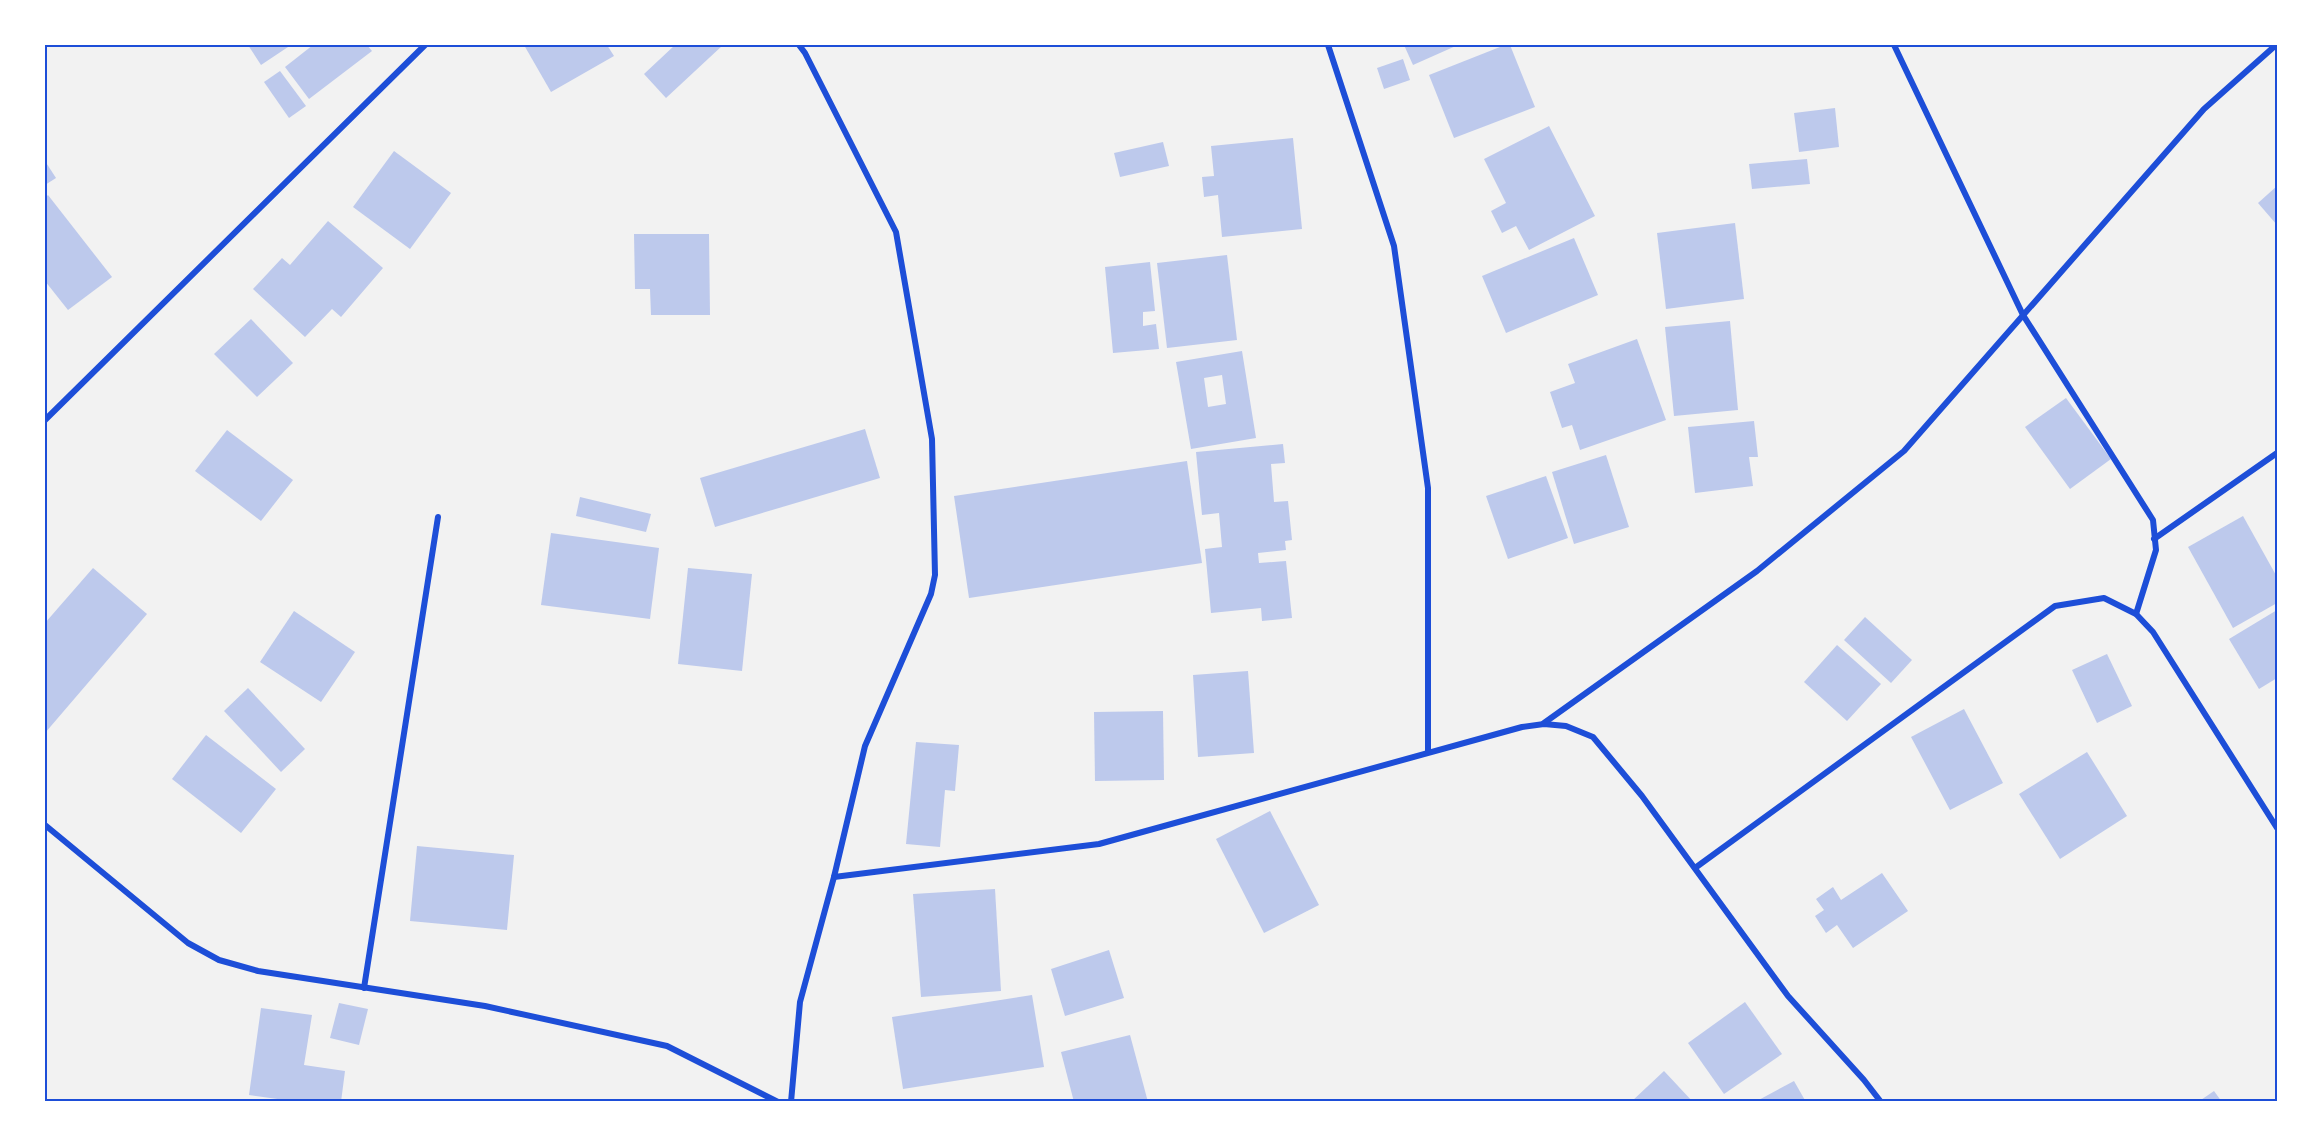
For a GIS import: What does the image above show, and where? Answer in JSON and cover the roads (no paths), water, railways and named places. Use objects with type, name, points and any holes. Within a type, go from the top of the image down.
[{"type":"street","points":[[45,420],[425,45]]},
{"type":"street","points":[[791,1102],[800,1002],[834,877],[865,746],[931,594],[935,575],[932,439],[896,232],[799,45]]},
{"type":"street","points":[[1328,45],[1394,246],[1428,488],[1428,752]]},
{"type":"street","points":[[1894,45],[2024,315],[2153,520],[2156,550],[2136,614]]},
{"type":"street","points":[[1544,724],[1757,571],[1904,451],[2204,109],[2276,45]]},
{"type":"street","points":[[2154,539],[2277,453]]},
{"type":"street","points":[[364,988],[438,517]]},
{"type":"street","points":[[1695,868],[2055,606],[2104,598],[2136,614],[2153,632],[2277,828]]},
{"type":"street","points":[[834,877],[1099,844],[1428,752],[1544,724],[1566,726],[1593,737],[1642,796],[1788,996],[1881,1102]]},
{"type":"street","points":[[45,825],[188,943],[219,960],[258,971],[485,1006],[667,1046],[778,1102]]}]
